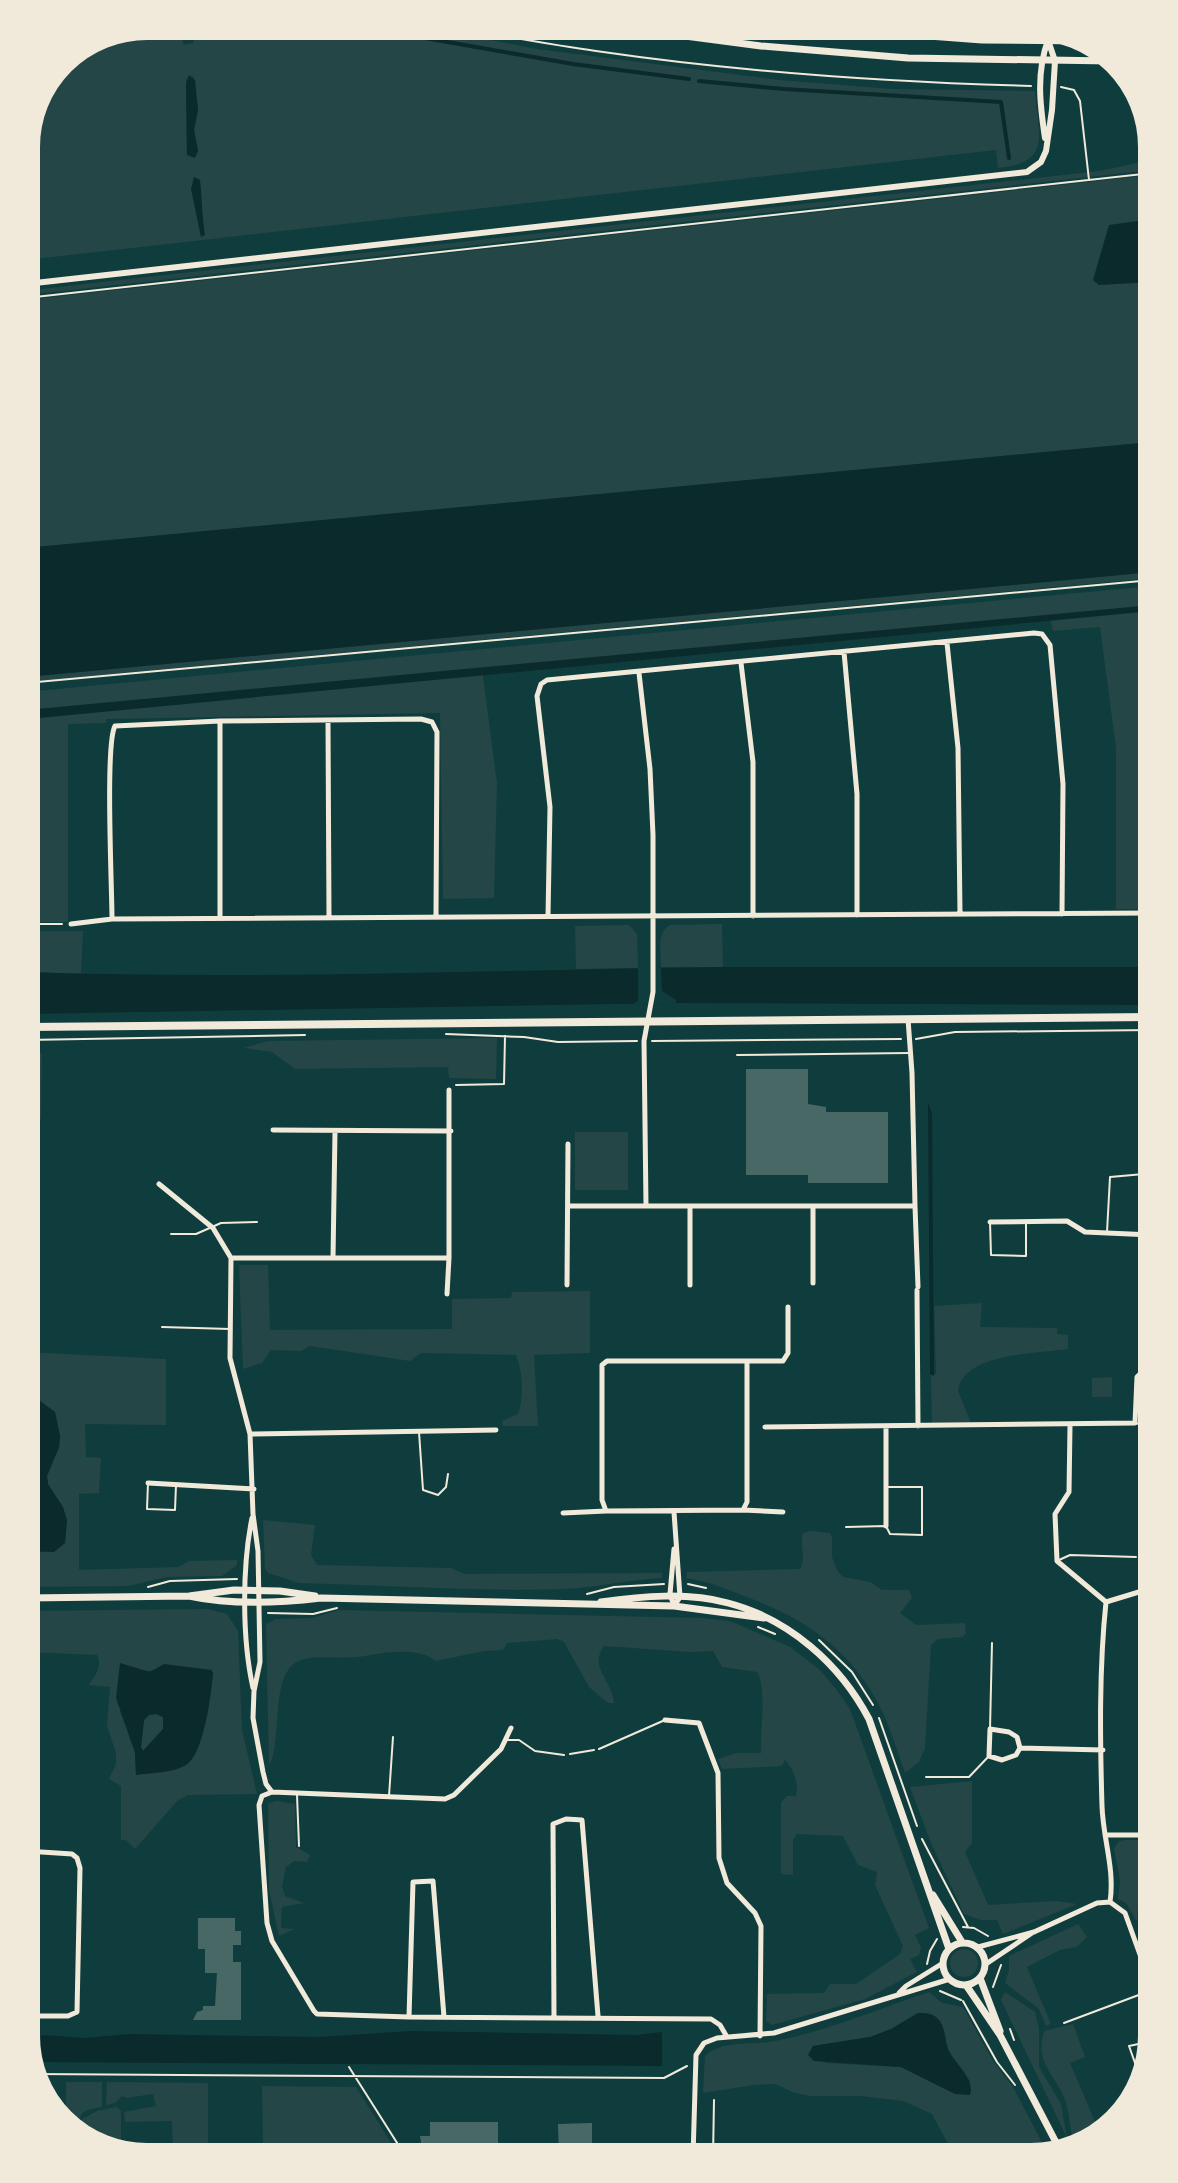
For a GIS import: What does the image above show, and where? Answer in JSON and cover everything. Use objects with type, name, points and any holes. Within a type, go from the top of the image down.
[{"type":"main road","points":[[685,36],[761,46],[897,57],[1101,61]]},
{"type":"main road","points":[[931,36],[1061,40]]},
{"type":"main road","points":[[36,1028],[1142,1017]]},
{"type":"main road","points":[[36,1598],[189,1596],[209,1592],[259,1590],[298,1592],[321,1598]]},
{"type":"main road","points":[[189,1596],[210,1601],[321,1598],[590,1603],[621,1607],[674,1606],[764,1618]]},
{"type":"main road","points":[[590,1603],[638,1597],[680,1597],[730,1603],[794,1634],[814,1649],[852,1688],[869,1719],[949,1949]]},
{"type":"main road","points":[[930,1890],[962,1942],[978,1947],[984,1955],[986,1964],[980,1978],[966,1985]]},
{"type":"main road","points":[[962,1942],[949,1949],[943,1963],[950,1979],[966,1985],[1000,2035],[1057,2144]]},
{"type":"main road","points":[[980,1978],[1000,2035]]},
{"type":"street","points":[[1046,145],[1040,86],[1041,61],[1048,40]]},
{"type":"street","points":[[36,283],[1027,172],[1041,162],[1046,145],[1055,60],[1048,40]]},
{"type":"street","points":[[548,916],[550,807],[538,690],[546,680],[639,673],[1034,633],[1042,634],[1048,639],[1061,752],[1062,914]]},
{"type":"street","points":[[947,643],[958,748],[960,914]]},
{"type":"street","points":[[843,652],[857,794],[858,915]]},
{"type":"street","points":[[741,663],[753,762],[755,815],[753,916]]},
{"type":"street","points":[[639,673],[650,769],[653,835],[651,1004],[644,1041],[646,1206]]},
{"type":"street","points":[[112,919],[113,729],[119,724],[421,719],[432,722],[435,726],[436,916]]},
{"type":"street","points":[[328,720],[329,917]]},
{"type":"street","points":[[219,721],[220,918]]},
{"type":"street","points":[[71,924],[112,919],[1142,913]]},
{"type":"street","points":[[908,1019],[912,1073],[918,1289],[918,1426]]},
{"type":"street","points":[[447,1294],[451,1131],[449,1090]]},
{"type":"street","points":[[273,1130],[451,1131]]},
{"type":"street","points":[[333,1258],[335,1131]]},
{"type":"street","points":[[567,1143],[567,1284]]},
{"type":"street","points":[[159,1184],[213,1228],[231,1258],[230,1329],[233,1377],[250,1434],[254,1489],[253,1514],[246,1550],[247,1663],[254,1690]]},
{"type":"street","points":[[568,1206],[915,1206]]},
{"type":"street","points":[[690,1206],[690,1285]]},
{"type":"street","points":[[813,1206],[813,1283]]},
{"type":"street","points":[[990,1222],[1067,1221],[1085,1232],[1142,1235]]},
{"type":"street","points":[[231,1258],[449,1258]]},
{"type":"street","points":[[606,1511],[602,1500],[602,1365],[607,1361],[783,1360],[788,1353],[788,1307]]},
{"type":"street","points":[[743,1510],[747,1502],[747,1361]]},
{"type":"street","points":[[765,1427],[1135,1423],[1137,1377],[1142,1372]]},
{"type":"street","points":[[1070,1425],[1069,1492],[1055,1514],[1057,1560],[1106,1602]]},
{"type":"street","points":[[886,1427],[886,1526]]},
{"type":"street","points":[[250,1434],[496,1430]]},
{"type":"street","points":[[148,1483],[254,1489]]},
{"type":"street","points":[[563,1513],[743,1510],[783,1512]]},
{"type":"street","points":[[674,1512],[680,1597],[674,1606]]},
{"type":"street","points":[[253,1514],[258,1551],[260,1613],[260,1662],[254,1690],[253,1718],[257,1748],[266,1784],[272,1792]]},
{"type":"street","points":[[674,1606],[670,1597],[670,1584],[675,1545]]},
{"type":"street","points":[[1106,1602],[1142,1591]]},
{"type":"street","points":[[1106,1602],[1102,1639],[1102,1750],[1105,1835],[1113,1880],[1110,1902]]},
{"type":"street","points":[[665,1720],[699,1722],[718,1773],[719,1858],[727,1883],[755,1913],[761,1926],[760,2036]]},
{"type":"street","points":[[511,1728],[501,1749],[454,1795],[445,1799],[297,1792],[272,1792],[262,1796],[259,1804],[267,1923],[272,1941],[317,2014],[409,2017],[598,2016],[711,2019],[720,2025],[727,2037]]},
{"type":"street","points":[[1020,1748],[1017,1737],[1009,1732],[990,1729],[989,1756],[1002,1760],[1011,1758],[1020,1748],[1102,1750]]},
{"type":"street","points":[[554,2017],[553,1824],[576,1819],[582,1820],[598,2016]]},
{"type":"street","points":[[1105,1835],[1142,1835]]},
{"type":"street","points":[[36,1852],[72,1854],[77,1858],[80,1868],[77,2012],[68,2016],[36,2016]]},
{"type":"street","points":[[409,2017],[413,1882],[433,1881],[444,2017]]},
{"type":"street","points":[[986,1964],[1034,1932],[1097,1903],[1110,1902],[1125,1913],[1142,1961]]},
{"type":"street","points":[[978,1947],[1034,1932]]},
{"type":"street","points":[[899,1994],[906,1986],[943,1963]]},
{"type":"street","points":[[693,2147],[696,2060],[704,2043],[727,2037],[760,2036],[899,1994],[910,1993],[950,1979]]},
{"type":"lane","points":[[737,1055],[909,1053]]},
{"type":"lane","points":[[1106,1234],[1110,1176],[1142,1174]]},
{"type":"lane","points":[[171,1234],[196,1234],[220,1223],[257,1222]]},
{"type":"lane","points":[[990,1222],[991,1255],[1026,1256],[1026,1222]]},
{"type":"lane","points":[[162,1327],[230,1329]]},
{"type":"lane","points":[[1135,1423],[1142,1426]]},
{"type":"lane","points":[[419,1432],[423,1490],[438,1495],[446,1487],[448,1474]]},
{"type":"lane","points":[[148,1483],[147,1509],[175,1510],[176,1485]]},
{"type":"lane","points":[[846,1527],[886,1526],[890,1534],[922,1535],[922,1487],[887,1487]]},
{"type":"lane","points":[[1057,1560],[1070,1555],[1136,1557]]},
{"type":"lane","points":[[990,1729],[992,1643]]},
{"type":"lane","points":[[599,1749],[665,1720]]},
{"type":"lane","points":[[389,1796],[393,1737]]},
{"type":"lane","points":[[506,1740],[519,1740],[535,1751],[564,1755]]},
{"type":"lane","points":[[926,1777],[969,1777],[989,1756]]},
{"type":"lane","points":[[297,1792],[299,1846]]},
{"type":"lane","points":[[1064,2023],[1142,1993]]},
{"type":"lane","points":[[1137,2069],[1129,2046],[1142,2043]]},
{"type":"path","points":[[505,36],[596,51],[777,73],[945,84],[1040,86]]},
{"type":"path","points":[[1053,87],[1074,90],[1080,102],[1089,180]]},
{"type":"path","points":[[36,297],[1142,174]]},
{"type":"path","points":[[36,682],[1142,581]]},
{"type":"path","points":[[36,924],[71,924]]},
{"type":"path","points":[[441,1034],[505,1036],[558,1042],[909,1039],[955,1032],[1142,1030]]},
{"type":"path","points":[[36,1040],[314,1035]]},
{"type":"path","points":[[449,1090],[454,1084],[504,1084],[505,1036]]},
{"type":"path","points":[[144,1588],[164,1582],[246,1579]]},
{"type":"path","points":[[582,1594],[614,1587],[670,1584]]},
{"type":"path","points":[[260,1613],[313,1614],[343,1608]]},
{"type":"path","points":[[752,1625],[784,1640]]},
{"type":"path","points":[[885,1733],[917,1827]]},
{"type":"path","points":[[564,1755],[599,1749]]},
{"type":"path","points":[[921,1838],[968,1927]]},
{"type":"path","points":[[933,1930],[937,1939]]},
{"type":"path","points":[[993,1987],[1000,1973],[1000,1954]]},
{"type":"path","points":[[963,2001],[997,2062],[1016,2087]]},
{"type":"path","points":[[1006,2021],[1015,2042]]},
{"type":"path","points":[[43,2074],[664,2078],[696,2060]]},
{"type":"path","points":[[349,2067],[400,2147]]},
{"type":"path","points":[[713,2147],[714,2100]]},
{"type":"shaded area","points":[[139,36],[182,36],[183,45],[194,43],[194,36],[469,36],[537,49],[779,80],[892,89],[1035,91],[1039,133],[1035,153],[1016,165],[998,168],[996,150],[36,259],[36,139],[47,98],[68,68],[85,55],[104,44]],"holes":[[[193,76],[198,110],[194,130],[198,151],[187,155],[186,79]]]},
{"type":"shaded area","points":[[189,75],[195,80],[198,110],[194,130],[198,151],[195,158],[187,155],[186,84]]},
{"type":"shaded area","points":[[1142,162],[1142,171],[36,294],[36,290],[75,285],[1099,171]]},
{"type":"shaded area","points":[[1142,176],[1142,443],[36,547],[36,299]]},
{"type":"shaded area","points":[[194,177],[200,180],[205,235],[201,237],[191,189]]},
{"type":"shaded area","points":[[1142,220],[1142,283],[1099,285],[1093,280],[1109,225]]},
{"type":"shaded area","points":[[1142,443],[1142,573],[36,676],[36,547]]},
{"type":"shaded area","points":[[1142,573],[1142,579],[36,681],[36,676]]},
{"type":"shaded area","points":[[1142,587],[1142,909],[1116,909],[1116,748],[1100,627],[1053,631],[1050,617],[482,669],[497,783],[494,898],[443,899],[440,713],[106,719],[106,723],[68,724],[68,922],[36,922],[36,691]]},
{"type":"shaded area","points":[[1142,606],[1142,612],[39,718],[36,755],[36,709]]},
{"type":"shaded area","points":[[722,924],[723,967],[661,967],[661,938],[670,925]]},
{"type":"shaded area","points":[[629,925],[637,934],[638,968],[576,969],[575,926]]},
{"type":"shaded area","points":[[36,931],[83,931],[81,974],[36,972]]},
{"type":"shaded area","points":[[723,967],[1142,967],[1142,1005],[676,1003],[36,1014],[36,972],[287,975]]},
{"type":"shaded area","points":[[497,1038],[496,1079],[449,1078],[448,1067],[295,1069],[272,1052],[244,1048],[268,1041]]},
{"type":"shaded area","points":[[36,1053],[42,1053],[41,1119],[36,1122]]},
{"type":"shaded area","points":[[928,1103],[932,1113],[934,1376],[930,1374]]},
{"type":"shaded area","points":[[575,1132],[628,1132],[628,1190],[575,1190]]},
{"type":"shaded area","points":[[239,1265],[268,1265],[270,1330],[452,1329],[452,1299],[511,1298],[512,1292],[590,1291],[590,1353],[534,1355],[538,1426],[503,1426],[502,1421],[518,1414],[520,1407],[522,1384],[516,1355],[421,1353],[410,1361],[310,1346],[301,1351],[271,1350],[262,1363],[243,1369]]},
{"type":"shaded area","points":[[982,1303],[980,1327],[1057,1328],[1057,1334],[1068,1335],[1068,1349],[1004,1357],[973,1369],[963,1378],[958,1391],[971,1423],[932,1423],[931,1375],[936,1374],[934,1306]]},
{"type":"shaded area","points":[[36,1352],[166,1359],[166,1425],[85,1424],[86,1457],[101,1458],[99,1493],[79,1494],[79,1570],[178,1567],[189,1561],[237,1560],[237,1565],[222,1576],[167,1577],[128,1586],[36,1587],[36,1553],[65,1543],[67,1520],[48,1484],[47,1476],[59,1447],[60,1436],[55,1412],[36,1395]]},
{"type":"shaded area","points":[[1112,1377],[1112,1397],[1092,1397],[1092,1378]]},
{"type":"shaded area","points":[[36,1398],[55,1412],[60,1436],[59,1447],[47,1476],[48,1484],[63,1507],[67,1520],[65,1543],[54,1552],[36,1551]]},
{"type":"shaded area","points":[[263,1520],[315,1525],[311,1555],[317,1565],[451,1568],[464,1574],[662,1573],[662,1578],[578,1588],[533,1590],[299,1583],[268,1573],[265,1569]]},
{"type":"shaded area","points":[[811,1531],[830,1533],[832,1557],[837,1570],[843,1577],[870,1582],[882,1590],[909,1590],[912,1598],[900,1613],[916,1625],[965,1623],[966,1633],[963,1637],[938,1639],[931,1645],[925,1748],[919,1762],[905,1773],[879,1705],[868,1686],[841,1653],[809,1627],[772,1607],[703,1581],[686,1578],[687,1572],[800,1569],[803,1560],[803,1533]]},
{"type":"shaded area","points":[[208,1609],[227,1614],[238,1631],[242,1730],[257,1794],[188,1795],[177,1801],[135,1849],[126,1840],[121,1840],[121,1786],[109,1779],[116,1764],[116,1753],[107,1726],[110,1687],[89,1685],[99,1667],[97,1655],[36,1652],[36,1611]],"holes":[[[187,1667],[212,1670],[207,1717],[136,1775],[135,1753],[120,1711],[145,1671]]]},
{"type":"shaded area","points":[[339,1610],[703,1618],[730,1621],[790,1647],[820,1670],[850,1709],[929,1928],[915,1935],[921,1948],[919,1955],[910,1959],[917,1972],[865,1999],[772,2025],[766,2021],[767,1994],[824,1993],[830,1984],[856,1984],[900,1954],[903,1946],[875,1885],[877,1872],[858,1865],[843,1836],[797,1834],[793,1840],[793,1875],[781,1874],[781,1802],[787,1796],[796,1796],[795,1777],[785,1760],[782,1766],[722,1769],[718,1759],[736,1753],[761,1753],[762,1688],[757,1672],[722,1667],[713,1651],[691,1652],[604,1646],[600,1654],[600,1668],[613,1695],[614,1703],[608,1703],[589,1687],[564,1642],[557,1639],[507,1643],[503,1650],[484,1651],[436,1661],[412,1652],[305,1659],[293,1664],[285,1675],[278,1705],[276,1740],[269,1766],[266,1624],[276,1619],[313,1618]]},
{"type":"shaded area","points":[[120,1663],[150,1672],[164,1664],[211,1670],[213,1673],[206,1723],[198,1749],[186,1765],[174,1770],[136,1775],[135,1752],[116,1698]],"holes":[[[156,1714],[163,1717],[163,1729],[143,1751],[141,1747],[144,1720],[149,1715]]]},
{"type":"shaded area","points":[[156,1714],[163,1717],[163,1729],[143,1751],[141,1747],[144,1719]]},
{"type":"shaded area","points":[[972,1781],[972,1843],[965,1852],[988,1905],[1056,1901],[1077,1904],[1003,1934],[997,1920],[981,1920],[964,1914],[931,1843],[910,1787]]},
{"type":"shaded area","points":[[277,1801],[295,1804],[296,1847],[310,1855],[307,1862],[294,1861],[286,1867],[282,1886],[285,1896],[304,1903],[282,1907],[281,1928],[295,1929],[279,1936],[269,1890],[268,1803]]},
{"type":"shaded area","points":[[1142,1840],[1142,1880],[1140,1880],[1137,1922],[1126,1903],[1118,1899],[1120,1881],[1114,1849],[1118,1842]]},
{"type":"shaded area","points":[[1078,1924],[1087,1937],[1077,1947],[1060,1950],[1027,1967],[1051,2024],[1046,2026],[1039,2009],[1005,1983],[1009,1970],[1009,1956]]},
{"type":"shaded area","points":[[964,1949],[974,1953],[978,1963],[974,1973],[964,1977],[954,1973],[950,1963],[954,1953]]},
{"type":"shaded area","points":[[929,1992],[942,2003],[963,2007],[993,2061],[1013,2087],[1044,2146],[955,2147],[947,2142],[932,2114],[903,2101],[861,2096],[810,2096],[795,2093],[775,2084],[703,2093],[705,2056],[712,2051],[729,2045],[795,2037],[834,2026]],"holes":[[[918,2013],[934,2016],[941,2024],[950,2054],[971,2082],[945,2089],[901,2067],[826,2063],[813,2046],[870,2037],[892,2029]]]},
{"type":"shaded area","points":[[1005,1992],[1035,2012],[1039,2029],[1039,2067],[1061,2104],[1067,2138],[1001,2000]]},
{"type":"shaded area","points":[[918,2013],[932,2015],[940,2021],[950,2053],[968,2078],[970,2095],[955,2094],[901,2067],[814,2061],[808,2055],[813,2046],[870,2037],[891,2029]]},
{"type":"shaded area","points":[[1073,2024],[1085,2057],[1070,2063],[1097,2125],[1074,2139],[1066,2103],[1044,2062],[1042,2043],[1044,2031]]},
{"type":"shaded area","points":[[411,2031],[636,2035],[662,2032],[662,2066],[39,2062],[36,2039],[43,2035],[84,2038],[129,2034],[319,2037]]},
{"type":"shaded area","points":[[66,2082],[102,2082],[102,2107],[82,2113],[79,2124],[66,2113]]},
{"type":"shaded area","points":[[107,2082],[208,2083],[208,2147],[173,2147],[172,2121],[125,2122],[124,2112],[156,2106],[153,2094],[127,2098],[122,2096],[115,2103],[106,2105]]},
{"type":"shaded area","points":[[262,2086],[356,2087],[394,2147],[265,2147]]},
{"type":"shaded area","points":[[117,2107],[121,2111],[121,2144],[104,2139],[82,2126],[82,2119],[97,2111]]},
{"type":"pier","points":[[661,967],[662,991],[676,1000],[676,1003],[634,1004],[638,1000],[638,968]]},
{"type":"building","points":[[746,1069],[808,1069],[808,1104],[826,1107],[826,1112],[888,1112],[888,1183],[808,1183],[808,1175],[746,1175]]},
{"type":"building","points":[[198,1918],[235,1918],[235,1931],[241,1931],[241,1945],[233,1945],[233,1962],[241,1962],[241,2020],[193,2020],[197,2012],[203,2010],[203,2006],[215,2006],[217,1973],[205,1973],[205,1949],[198,1949]]},
{"type":"building","points":[[430,2122],[498,2122],[498,2147],[422,2147],[420,2136],[430,2136]]},
{"type":"building","points":[[592,2123],[592,2147],[559,2147],[558,2124]]},
{"type":"waterway","points":[[419,37],[573,64],[689,79]]},
{"type":"waterway","points":[[699,81],[784,89],[1001,102],[1009,158]]}]
